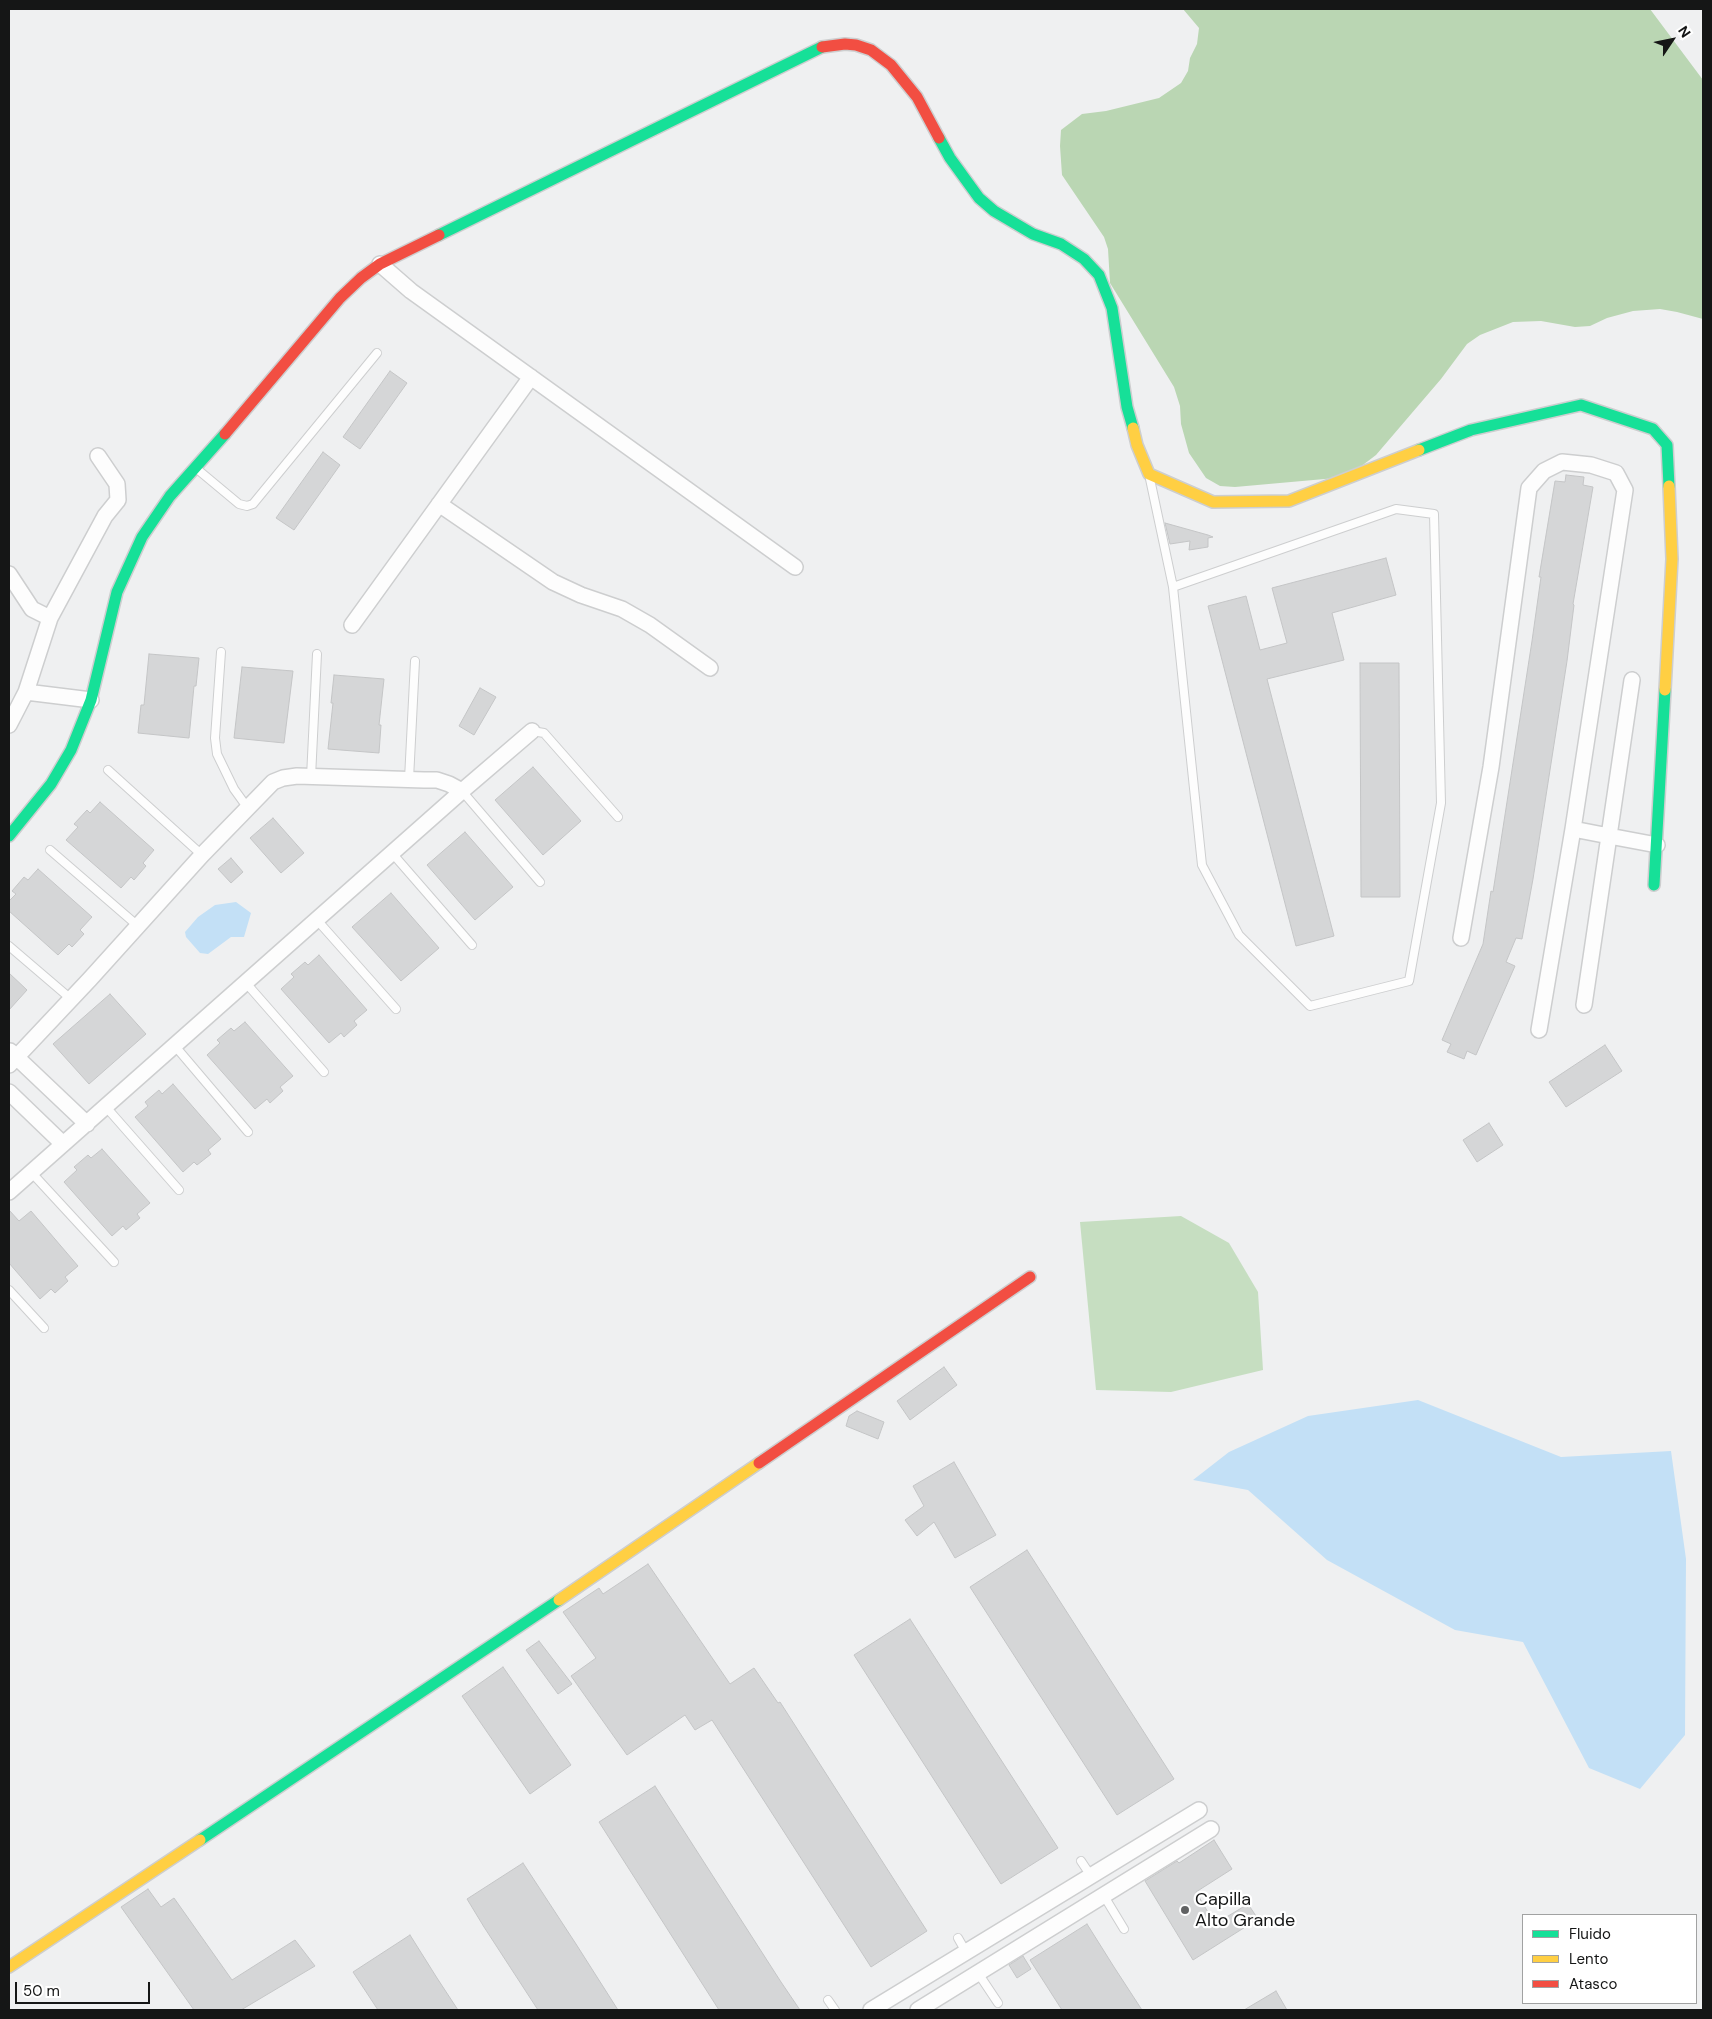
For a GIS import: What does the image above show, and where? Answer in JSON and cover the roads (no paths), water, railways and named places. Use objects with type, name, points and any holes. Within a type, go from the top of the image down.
[{"type":"street","points":[[9,836],[51,784],[71,750],[91,700],[117,592],[142,537],[170,496],[253,402],[340,298],[360,278],[380,264],[821,47],[856,45],[871,50],[883,57],[912,91],[950,158],[979,198],[1014,224],[1033,234],[1062,244],[1084,258],[1099,275],[1112,308],[1127,407],[1137,445],[1150,474],[1213,502],[1289,501],[1471,430],[1581,405],[1653,429],[1667,446],[1672,559],[1654,884]]},
{"type":"street","points":[[380,264],[411,291],[795,567]]},
{"type":"street","points":[[352,625],[531,376]]},
{"type":"street","points":[[9,725],[26,692],[50,618],[105,516],[118,500],[118,484],[98,456]]},
{"type":"street","points":[[1461,938],[1491,766],[1529,488],[1544,471],[1562,462],[1591,465],[1616,473],[1625,490],[1573,829],[1539,1030]]},
{"type":"street","points":[[439,504],[553,582],[581,596],[622,609],[650,625],[710,668]]},
{"type":"street","points":[[9,574],[32,609],[50,618]]},
{"type":"street","points":[[1584,1005],[1632,680]]},
{"type":"street","points":[[26,692],[91,700]]},
{"type":"street","points":[[9,1192],[532,731]]},
{"type":"street","points":[[87,1124],[11,1058],[71,999],[202,855],[272,782],[290,776],[437,780],[462,791]]},
{"type":"street","points":[[1573,829],[1657,845]]},
{"type":"street","points":[[9,1092],[64,1144]]},
{"type":"street","points":[[9,1967],[575,1589],[1030,1277]]},
{"type":"street","points":[[871,2010],[1199,1810]]},
{"type":"street","points":[[918,2010],[1210,1830]]},
{"type":"street","points":[[1091,1876],[1104,1896]]},
{"type":"street","points":[[966,1952],[978,1973]]},
{"type":"lane","points":[[195,468],[239,504],[247,506],[253,504],[377,353]]},
{"type":"lane","points":[[1150,474],[1173,587],[1202,864],[1239,935],[1310,1006],[1408,981],[1441,803],[1434,514],[1396,509],[1173,587]]},
{"type":"lane","points":[[221,652],[215,738],[217,754],[234,789],[247,807]]},
{"type":"lane","points":[[311,777],[317,654]]},
{"type":"lane","points":[[409,779],[415,661]]},
{"type":"lane","points":[[532,731],[544,733],[618,818]]},
{"type":"lane","points":[[108,770],[202,855]]},
{"type":"lane","points":[[462,791],[540,882]]},
{"type":"lane","points":[[50,850],[138,926]]},
{"type":"lane","points":[[392,853],[472,945]]},
{"type":"lane","points":[[317,920],[396,1010]]},
{"type":"lane","points":[[9,946],[71,999]]},
{"type":"lane","points":[[246,983],[324,1072]]},
{"type":"lane","points":[[175,1046],[248,1132]]},
{"type":"lane","points":[[106,1107],[179,1190]]},
{"type":"lane","points":[[31,1172],[114,1262]]},
{"type":"lane","points":[[9,1290],[44,1328]]},
{"type":"lane","points":[[1081,1861],[1091,1876]]},
{"type":"lane","points":[[1104,1896],[1124,1929]]},
{"type":"lane","points":[[958,1938],[966,1952]]},
{"type":"lane","points":[[978,1973],[998,2003]]},
{"type":"lane","points":[[828,2000],[835,2010]]},
{"type":"water","points":[[236,902],[251,913],[244,937],[231,937],[208,954],[200,953],[186,937],[185,932],[198,917],[215,905]]},
{"type":"water","points":[[1418,1400],[1561,1457],[1671,1451],[1686,1559],[1685,1735],[1640,1789],[1589,1768],[1523,1642],[1455,1630],[1327,1560],[1248,1490],[1193,1480],[1229,1452],[1308,1416]]},
{"type":"place","name":"Capilla Alto Grande","points":[[1185,1910]]}]
